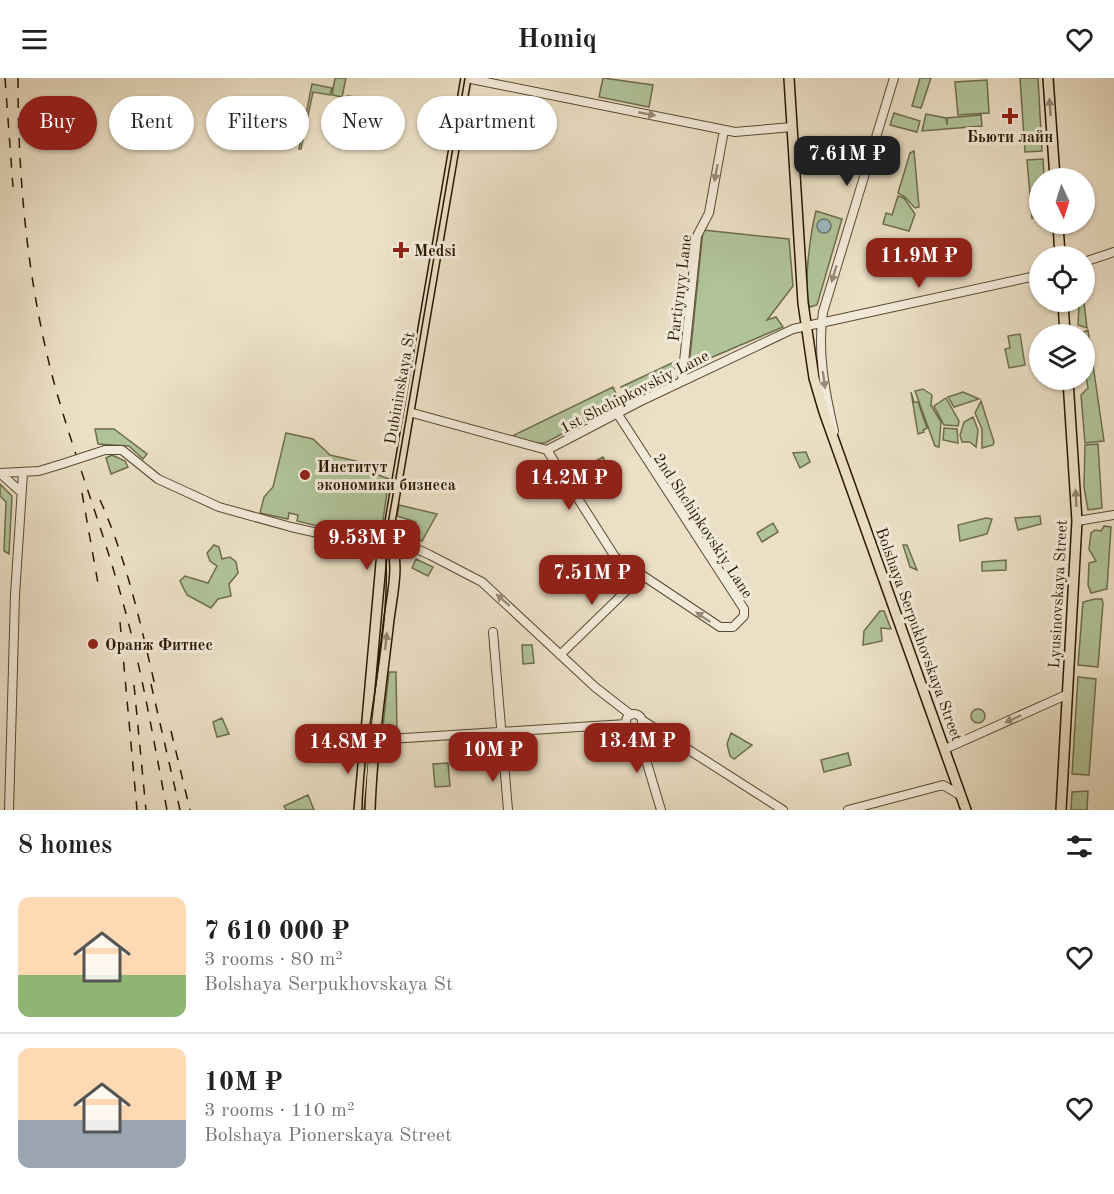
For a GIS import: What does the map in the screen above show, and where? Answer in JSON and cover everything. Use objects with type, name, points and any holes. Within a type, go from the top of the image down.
[{"type":"main road","name":"Dubininskaya St","points":[[370,810],[374,740],[392,607],[395,556],[385,545],[466,78]]},
{"type":"main road","name":"Bolshaya Serpukhovskaya Street","points":[[789,78],[806,325],[816,386],[966,810]]},
{"type":"main road","points":[[1048,78],[1054,168]]},
{"type":"main road","name":"Lyusinovskaya Street","points":[[1061,810],[1077,521],[1069,390]]},
{"type":"main road","points":[[359,810],[385,545]]},
{"type":"street","points":[[466,78],[735,132],[792,127]]},
{"type":"street","name":"Bolshaya Serpukhovskaya Street","points":[[844,469],[827,401],[821,322],[894,78]]},
{"type":"street","name":"Partiynyy Lane","points":[[682,381],[697,236],[709,213],[724,130]]},
{"type":"street","points":[[1095,258],[1114,252]]},
{"type":"street","name":"1st Shchipkovskiy Lane","points":[[631,584],[547,450],[617,413],[791,329],[1029,277]]},
{"type":"street","points":[[409,412],[547,450]]},
{"type":"street","name":"2nd Shchipkovskiy Lane","points":[[615,557],[720,627],[734,627],[744,616],[744,609],[617,413]]},
{"type":"street","points":[[0,473],[39,471],[105,450],[122,450],[158,479],[219,507],[291,527],[385,545],[408,545],[482,582],[604,695],[631,715],[638,715],[642,720],[783,810]]},
{"type":"street","points":[[21,492],[39,471]]},
{"type":"street","points":[[0,473],[16,485],[21,492]]},
{"type":"street","points":[[9,810],[15,595],[22,473]]},
{"type":"street","points":[[1077,521],[1114,514]]},
{"type":"street","points":[[560,655],[631,584],[649,581]]},
{"type":"street","points":[[493,632],[508,810]]},
{"type":"street","points":[[945,749],[1066,695]]},
{"type":"street","points":[[626,724],[631,715]]},
{"type":"street","points":[[642,720],[637,730],[661,810]]},
{"type":"street","points":[[374,740],[626,724]]},
{"type":"street","points":[[626,724],[629,729],[637,730]]},
{"type":"street","points":[[848,810],[943,784],[953,788],[962,797]]},
{"type":"green space","points":[[335,78],[346,78],[342,96],[332,95]]},
{"type":"green space","points":[[603,78],[653,85],[649,107],[599,97]]},
{"type":"green space","points":[[920,78],[931,78],[921,108],[912,106]]},
{"type":"green space","points":[[1020,78],[1038,78],[1042,151],[1025,152]]},
{"type":"green space","points":[[987,80],[989,113],[958,115],[955,82]]},
{"type":"green space","points":[[312,84],[332,88],[330,95],[313,92],[309,111]]},
{"type":"green space","points":[[894,113],[920,121],[917,132],[890,125]]},
{"type":"green space","points":[[926,114],[946,118],[947,125],[947,118],[981,115],[982,126],[922,131]]},
{"type":"green space","points":[[914,151],[919,207],[915,208],[898,193],[910,153]]},
{"type":"green space","points":[[1043,159],[1043,168],[1029,168],[1029,183],[1027,160]]},
{"type":"green space","points":[[898,196],[904,198],[915,214],[909,231],[883,224],[886,213],[892,215]]},
{"type":"green space","points":[[816,211],[842,219],[817,305],[810,307],[807,274]]},
{"type":"green space","points":[[703,230],[789,239],[793,286],[767,320],[776,317],[783,327],[689,367]]},
{"type":"green space","points":[[1079,312],[1085,312],[1087,324],[1078,324]]},
{"type":"green space","points":[[1020,334],[1025,365],[1009,368],[1005,349],[1010,348],[1008,336]]},
{"type":"green space","points":[[676,361],[672,376],[626,400],[621,387]]},
{"type":"green space","points":[[1095,379],[1104,441],[1085,443],[1081,395],[1086,390],[1095,390]]},
{"type":"green space","points":[[613,387],[620,403],[545,443],[531,443],[510,437]]},
{"type":"green space","points":[[923,389],[932,395],[931,405],[941,422],[939,447],[935,446],[915,391]]},
{"type":"green space","points":[[911,392],[914,402],[918,402],[927,428],[918,434]]},
{"type":"green space","points":[[963,392],[979,399],[954,407],[948,397]]},
{"type":"green space","points":[[946,398],[959,421],[958,426],[944,425],[934,406]]},
{"type":"green space","points":[[981,401],[994,442],[993,445],[982,448],[982,429],[975,413]]},
{"type":"green space","points":[[973,417],[978,430],[976,447],[970,442],[962,442],[960,435],[964,422]]},
{"type":"green space","points":[[944,428],[957,429],[958,443],[943,440]]},
{"type":"green space","points":[[95,429],[114,429],[147,454],[143,459],[129,446],[98,444]]},
{"type":"green space","points":[[286,433],[313,439],[330,455],[365,463],[365,470],[389,479],[380,541],[297,521],[298,515],[289,513],[288,519],[260,513],[264,497],[273,487]]},
{"type":"green space","points":[[1098,444],[1102,508],[1088,510],[1084,487],[1085,445]]},
{"type":"green space","points":[[806,452],[810,462],[800,468],[793,453]]},
{"type":"green space","points":[[112,455],[125,461],[128,467],[111,474],[106,458]]},
{"type":"green space","points":[[603,457],[608,467],[590,477],[584,467]]},
{"type":"green space","points":[[0,484],[12,496],[9,554],[4,551],[6,502],[0,496]]},
{"type":"green space","points":[[399,505],[437,514],[422,541],[411,536],[416,522],[397,516]]},
{"type":"green space","points":[[1040,516],[1041,524],[1018,530],[1015,518]]},
{"type":"green space","points":[[986,518],[992,519],[987,534],[960,541],[958,525]]},
{"type":"green space","points":[[773,523],[778,532],[762,542],[757,533]]},
{"type":"green space","points":[[1104,526],[1111,527],[1107,589],[1091,593],[1088,585],[1089,563],[1096,561],[1089,549],[1091,533],[1095,530],[1101,531]]},
{"type":"green space","points":[[214,545],[219,547],[222,559],[230,557],[236,562],[238,573],[229,584],[231,596],[218,599],[211,608],[187,595],[180,581],[185,576],[208,583],[217,566],[210,561],[207,553]]},
{"type":"green space","points":[[903,545],[907,545],[917,570],[910,567]]},
{"type":"green space","points":[[416,559],[433,567],[428,576],[412,568]]},
{"type":"green space","points":[[1006,560],[1006,570],[982,571],[982,562]]},
{"type":"green space","points":[[1102,599],[1103,603],[1098,667],[1078,665],[1083,602]]},
{"type":"green space","points":[[880,611],[884,611],[891,629],[881,628],[882,641],[863,645],[864,631]]},
{"type":"green space","points":[[522,645],[532,645],[534,663],[523,664]]},
{"type":"green space","points":[[389,672],[396,672],[397,734],[382,735]]},
{"type":"green space","points":[[1078,677],[1096,679],[1089,775],[1072,774]]},
{"type":"green space","points":[[978,709],[983,711],[985,716],[983,721],[978,723],[973,721],[971,716],[973,711]]},
{"type":"green space","points":[[222,718],[229,734],[217,737],[213,722]]},
{"type":"green space","points":[[731,733],[752,745],[734,759],[730,756],[727,744]]},
{"type":"green space","points":[[848,753],[851,765],[824,772],[821,760]]},
{"type":"green space","points":[[448,763],[450,786],[435,787],[433,764]]},
{"type":"green space","points":[[1088,791],[1087,810],[1071,810],[1072,792]]},
{"type":"green space","points":[[308,795],[314,810],[286,810],[284,806]]},
{"type":"water","points":[[821,219],[827,219],[831,226],[827,233],[821,233],[817,229],[817,223]]},
{"type":"tram line","points":[[362,810],[364,776],[385,608],[385,541],[465,78]]},
{"type":"railway","points":[[5,78],[13,187]]},
{"type":"railway","points":[[18,78],[22,191],[30,265],[43,338],[60,405],[125,610],[143,685],[167,810]]},
{"type":"railway","points":[[82,493],[99,589]]},
{"type":"railway","points":[[100,500],[126,570],[156,690]]},
{"type":"railway","points":[[120,622],[137,810]]},
{"type":"railway","points":[[151,684],[180,810]]},
{"type":"railway","points":[[134,685],[146,810]]},
{"type":"railway","points":[[171,731],[190,810]]},
{"type":"place","name":"Бьюти лайн","points":[[1010,116]]},
{"type":"place","name":"Medsi","points":[[401,250]]},
{"type":"place","name":"Институт экономики бизнеса","points":[[305,475]]},
{"type":"place","name":"Оранж Фитнес","points":[[93,644]]}]
